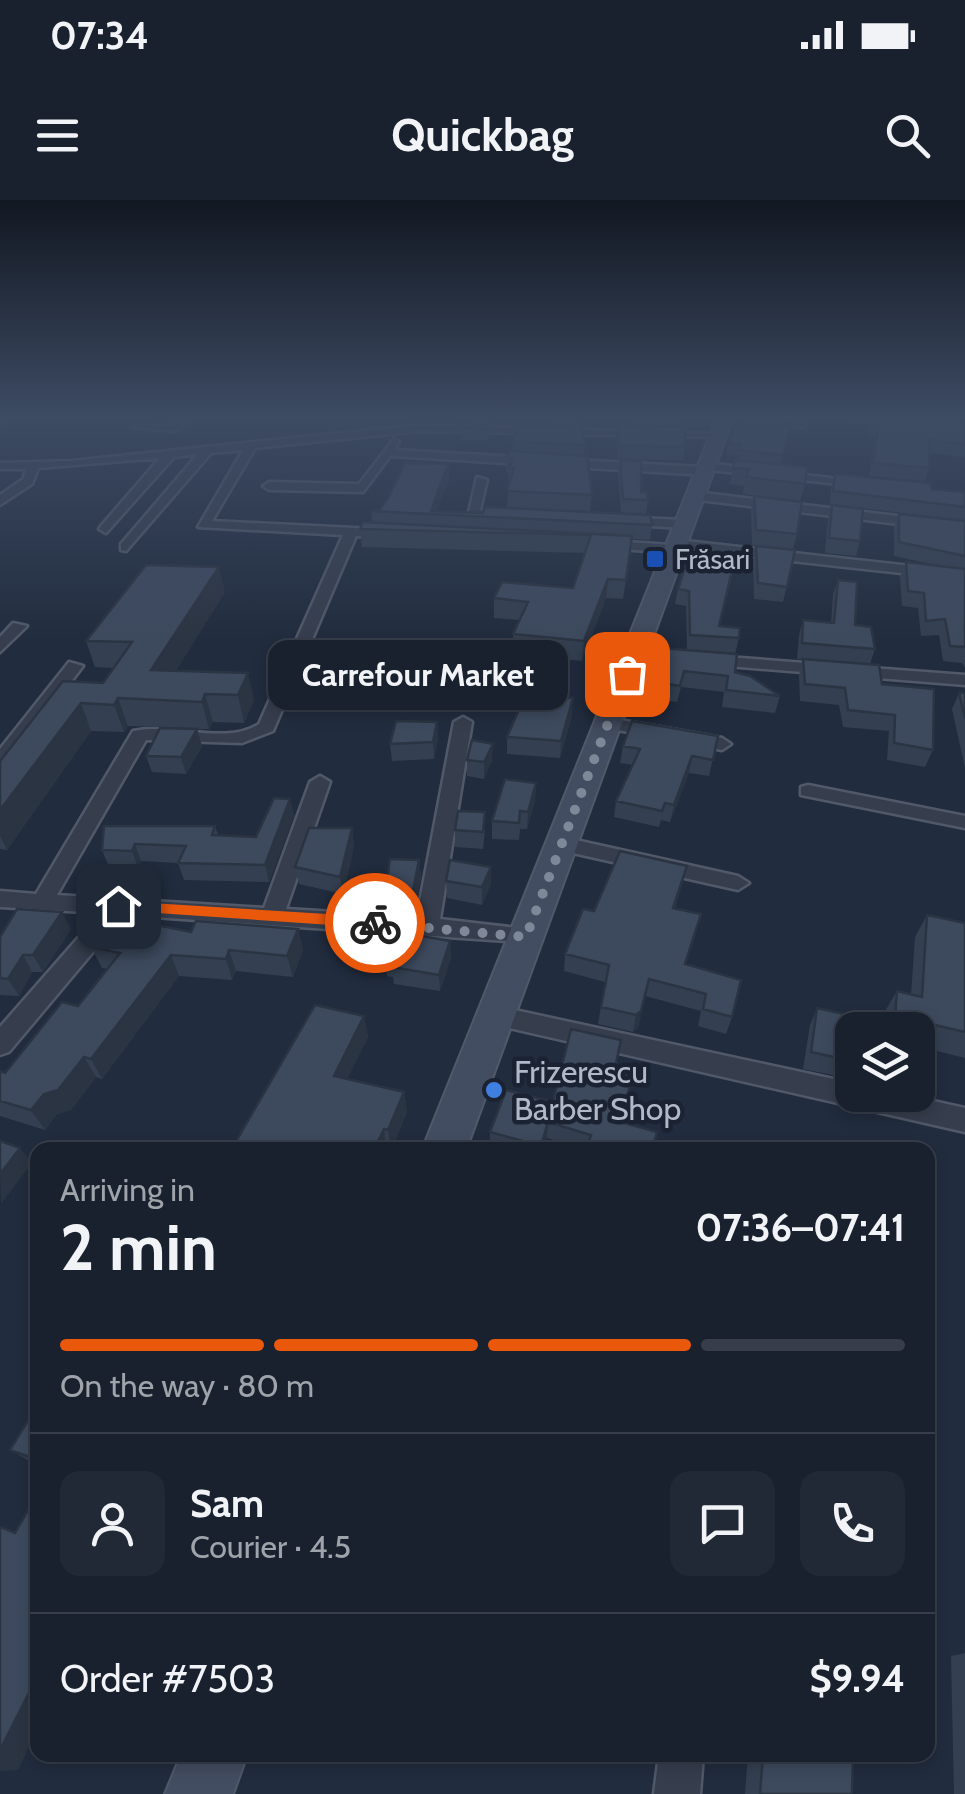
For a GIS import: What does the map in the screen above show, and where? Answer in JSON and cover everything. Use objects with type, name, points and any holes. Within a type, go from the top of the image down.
[{"type":"main road","points":[[447,1142],[696,492]]},
{"type":"main road","points":[[199,1794],[211,1762]]},
{"type":"street","points":[[106,528],[137,492]]},
{"type":"street","points":[[126,547],[172,492]]},
{"type":"street","points":[[222,492],[203,524],[409,535]]},
{"type":"street","points":[[478,492],[473,513],[524,517]]},
{"type":"street","points":[[695,496],[965,528]]},
{"type":"street","points":[[603,520],[678,539],[965,576]]},
{"type":"street","points":[[42,902],[139,735],[158,732],[247,737],[267,727],[351,533]]},
{"type":"street","points":[[591,544],[678,539]]},
{"type":"street","points":[[0,647],[19,626]]},
{"type":"street","points":[[634,655],[965,680]]},
{"type":"street","points":[[0,762],[75,666]]},
{"type":"street","points":[[427,926],[463,722]]},
{"type":"street","points":[[608,723],[722,744]]},
{"type":"street","points":[[272,916],[320,782]]},
{"type":"street","points":[[808,791],[965,822]]},
{"type":"street","points":[[562,844],[738,884]]},
{"type":"street","points":[[0,899],[427,926],[526,937]]},
{"type":"street","points":[[0,1045],[118,906]]},
{"type":"street","points":[[496,1016],[835,1091]]},
{"type":"street","points":[[929,1112],[965,1120]]},
{"type":"street","points":[[677,1794],[680,1762]]},
{"type":"building","points":[[391,492],[438,492],[431,511],[483,513],[485,507],[650,515],[652,525],[371,511],[380,509]]},
{"type":"building","points":[[536,492],[592,492],[592,495]]},
{"type":"building","points":[[622,492],[647,492],[648,500],[623,499]]},
{"type":"building","points":[[844,492],[965,492],[965,507]]},
{"type":"building","points":[[754,496],[802,502],[797,534],[756,530]]},
{"type":"building","points":[[832,505],[863,509],[860,541],[829,538]]},
{"type":"building","points":[[899,514],[965,521],[965,556],[899,542]]},
{"type":"building","points":[[363,522],[632,536],[626,580],[608,579],[584,641],[513,634],[528,602],[494,598],[502,582],[573,588],[591,535],[360,529]]},
{"type":"building","points":[[756,546],[795,550],[787,587],[758,583]]},
{"type":"building","points":[[690,553],[735,558],[719,626],[740,628],[739,638],[690,635],[689,591],[678,589]]},
{"type":"building","points":[[906,562],[965,569],[965,647],[950,646],[945,619],[926,621],[924,593],[908,591]]},
{"type":"building","points":[[146,565],[219,567],[151,670],[248,673],[238,695],[205,694],[202,702],[118,698],[114,705],[81,703],[0,810],[0,761],[63,681],[103,683],[132,642],[86,641]]},
{"type":"building","points":[[838,580],[857,582],[855,625],[871,627],[875,649],[802,643],[803,620],[834,623]]},
{"type":"building","points":[[660,648],[737,654],[735,672],[750,676],[780,696],[726,690],[728,676],[684,671],[680,686],[649,681]]},
{"type":"building","points":[[803,659],[879,665],[882,684],[934,689],[933,750],[894,743],[895,715],[848,710],[845,688],[805,684]]},
{"type":"building","points":[[533,677],[564,681],[557,697],[573,698],[561,741],[507,737]]},
{"type":"building","points":[[959,693],[965,693],[965,718]]},
{"type":"building","points":[[396,721],[437,722],[433,742],[390,744]]},
{"type":"building","points":[[632,721],[718,736],[713,760],[692,756],[674,805],[665,803],[662,811],[616,801],[640,749],[623,746]]},
{"type":"building","points":[[160,728],[197,729],[181,757],[146,756]]},
{"type":"building","points":[[472,740],[493,744],[484,762],[467,760]]},
{"type":"building","points":[[505,779],[536,783],[528,812],[520,811],[519,823],[492,821]]},
{"type":"building","points":[[274,798],[290,799],[265,865],[178,863],[186,846],[135,844],[132,851],[102,850],[104,826],[215,826],[212,835],[256,837]]},
{"type":"building","points":[[458,811],[485,812],[483,832],[455,830]]},
{"type":"building","points":[[309,828],[352,828],[340,877],[295,867]]},
{"type":"building","points":[[620,851],[687,866],[673,908],[701,914],[685,964],[741,980],[732,1017],[703,1009],[706,994],[649,979],[641,1011],[636,1015],[601,1007],[609,965],[565,954],[583,909],[594,911]]},
{"type":"building","points":[[390,859],[419,860],[412,896],[385,893]]},
{"type":"building","points":[[450,860],[491,867],[482,887],[446,881]]},
{"type":"building","points":[[17,909],[62,912],[33,955],[23,955],[8,979],[0,978],[0,937]]},
{"type":"building","points":[[927,915],[965,923],[965,1032],[935,1025],[935,1012],[895,1012],[897,991],[922,997]]},
{"type":"building","points":[[387,920],[413,921],[410,934],[450,941],[439,975],[392,967],[395,961],[385,959],[394,935],[383,934]]},
{"type":"building","points":[[196,921],[298,929],[287,956],[229,950],[226,959],[171,955],[91,1059],[84,1057],[58,1090],[44,1094],[31,1110],[0,1101],[0,1071],[5,1073],[62,1002],[78,1006],[120,953],[91,947],[105,930],[123,934],[143,922],[191,932]]},
{"type":"building","points":[[315,1005],[364,1016],[334,1076],[404,1092],[388,1130],[384,1129],[378,1142],[236,1142]]},
{"type":"building","points":[[817,1008],[835,1012],[835,1057],[811,1052]]},
{"type":"building","points":[[571,1029],[621,1040],[614,1073],[632,1077],[621,1122],[657,1132],[654,1142],[588,1142],[591,1135],[548,1122],[542,1142],[490,1132],[506,1090],[553,1102]]},
{"type":"building","points":[[0,1141],[20,1148],[0,1174]]},
{"type":"building","points":[[30,1417],[30,1457],[10,1450]]},
{"type":"building","points":[[30,1507],[30,1691],[0,1750],[0,1527],[15,1533]]},
{"type":"building","points":[[762,1762],[853,1762],[852,1794],[760,1794]]},
{"type":"way so far","points":[[375,923],[526,937],[627,674]]},
{"type":"place","name":"Frăsari","points":[[655,559]]},
{"type":"place","name":"Carrefour Market","points":[[627,674]]},
{"type":"place","name":"Frizerescu Barber Shop","points":[[494,1090]]},
{"type":"route","points":[[118,906],[375,923]]}]
